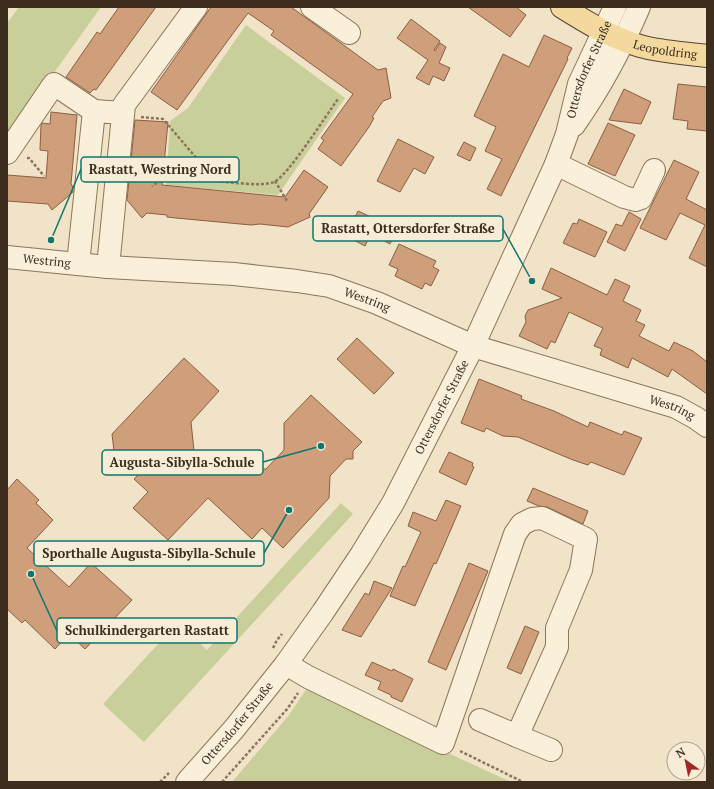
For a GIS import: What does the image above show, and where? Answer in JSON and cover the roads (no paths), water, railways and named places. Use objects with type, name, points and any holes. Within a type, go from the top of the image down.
[{"type":"main road","name":"Leopoldring","points":[[562,7],[603,31],[640,46],[707,56]]},
{"type":"street","points":[[108,267],[124,104],[196,7]]},
{"type":"street","points":[[312,7],[349,33]]},
{"type":"street","name":"Ottersdorfer Straße","points":[[179,777],[234,729],[280,657],[323,612],[361,556],[393,503],[473,346],[556,164],[567,134],[579,84],[615,7]]},
{"type":"street","name":"Ottersdorfer Straße","points":[[567,134],[593,98],[624,40],[639,7]]},
{"type":"street","points":[[14,155],[54,84],[94,111],[123,114]]},
{"type":"street","points":[[78,264],[94,111]]},
{"type":"street","points":[[556,164],[624,197],[635,200],[641,198],[654,170]]},
{"type":"street","name":"Westring","points":[[7,257],[108,267],[234,274],[329,286],[377,303],[473,346],[676,408],[696,418],[707,426]]},
{"type":"street","points":[[280,657],[308,677],[443,743],[516,534],[522,524],[532,518],[542,518],[586,539],[581,570],[557,628],[557,647],[517,736]]},
{"type":"street","points":[[480,720],[551,750]]},
{"type":"place","name":"Rastatt, Westring Nord","points":[[51,240]]},
{"type":"place","name":"Rastatt, Ottersdorfer Straße","points":[[532,281]]},
{"type":"place","name":"Augusta-Sibylla-Schule","points":[[321,446]]},
{"type":"place","name":"Sporthalle Augusta-Sibylla-Schule","points":[[289,510]]},
{"type":"place","name":"Schulkindergarten Rastatt","points":[[31,574]]}]
